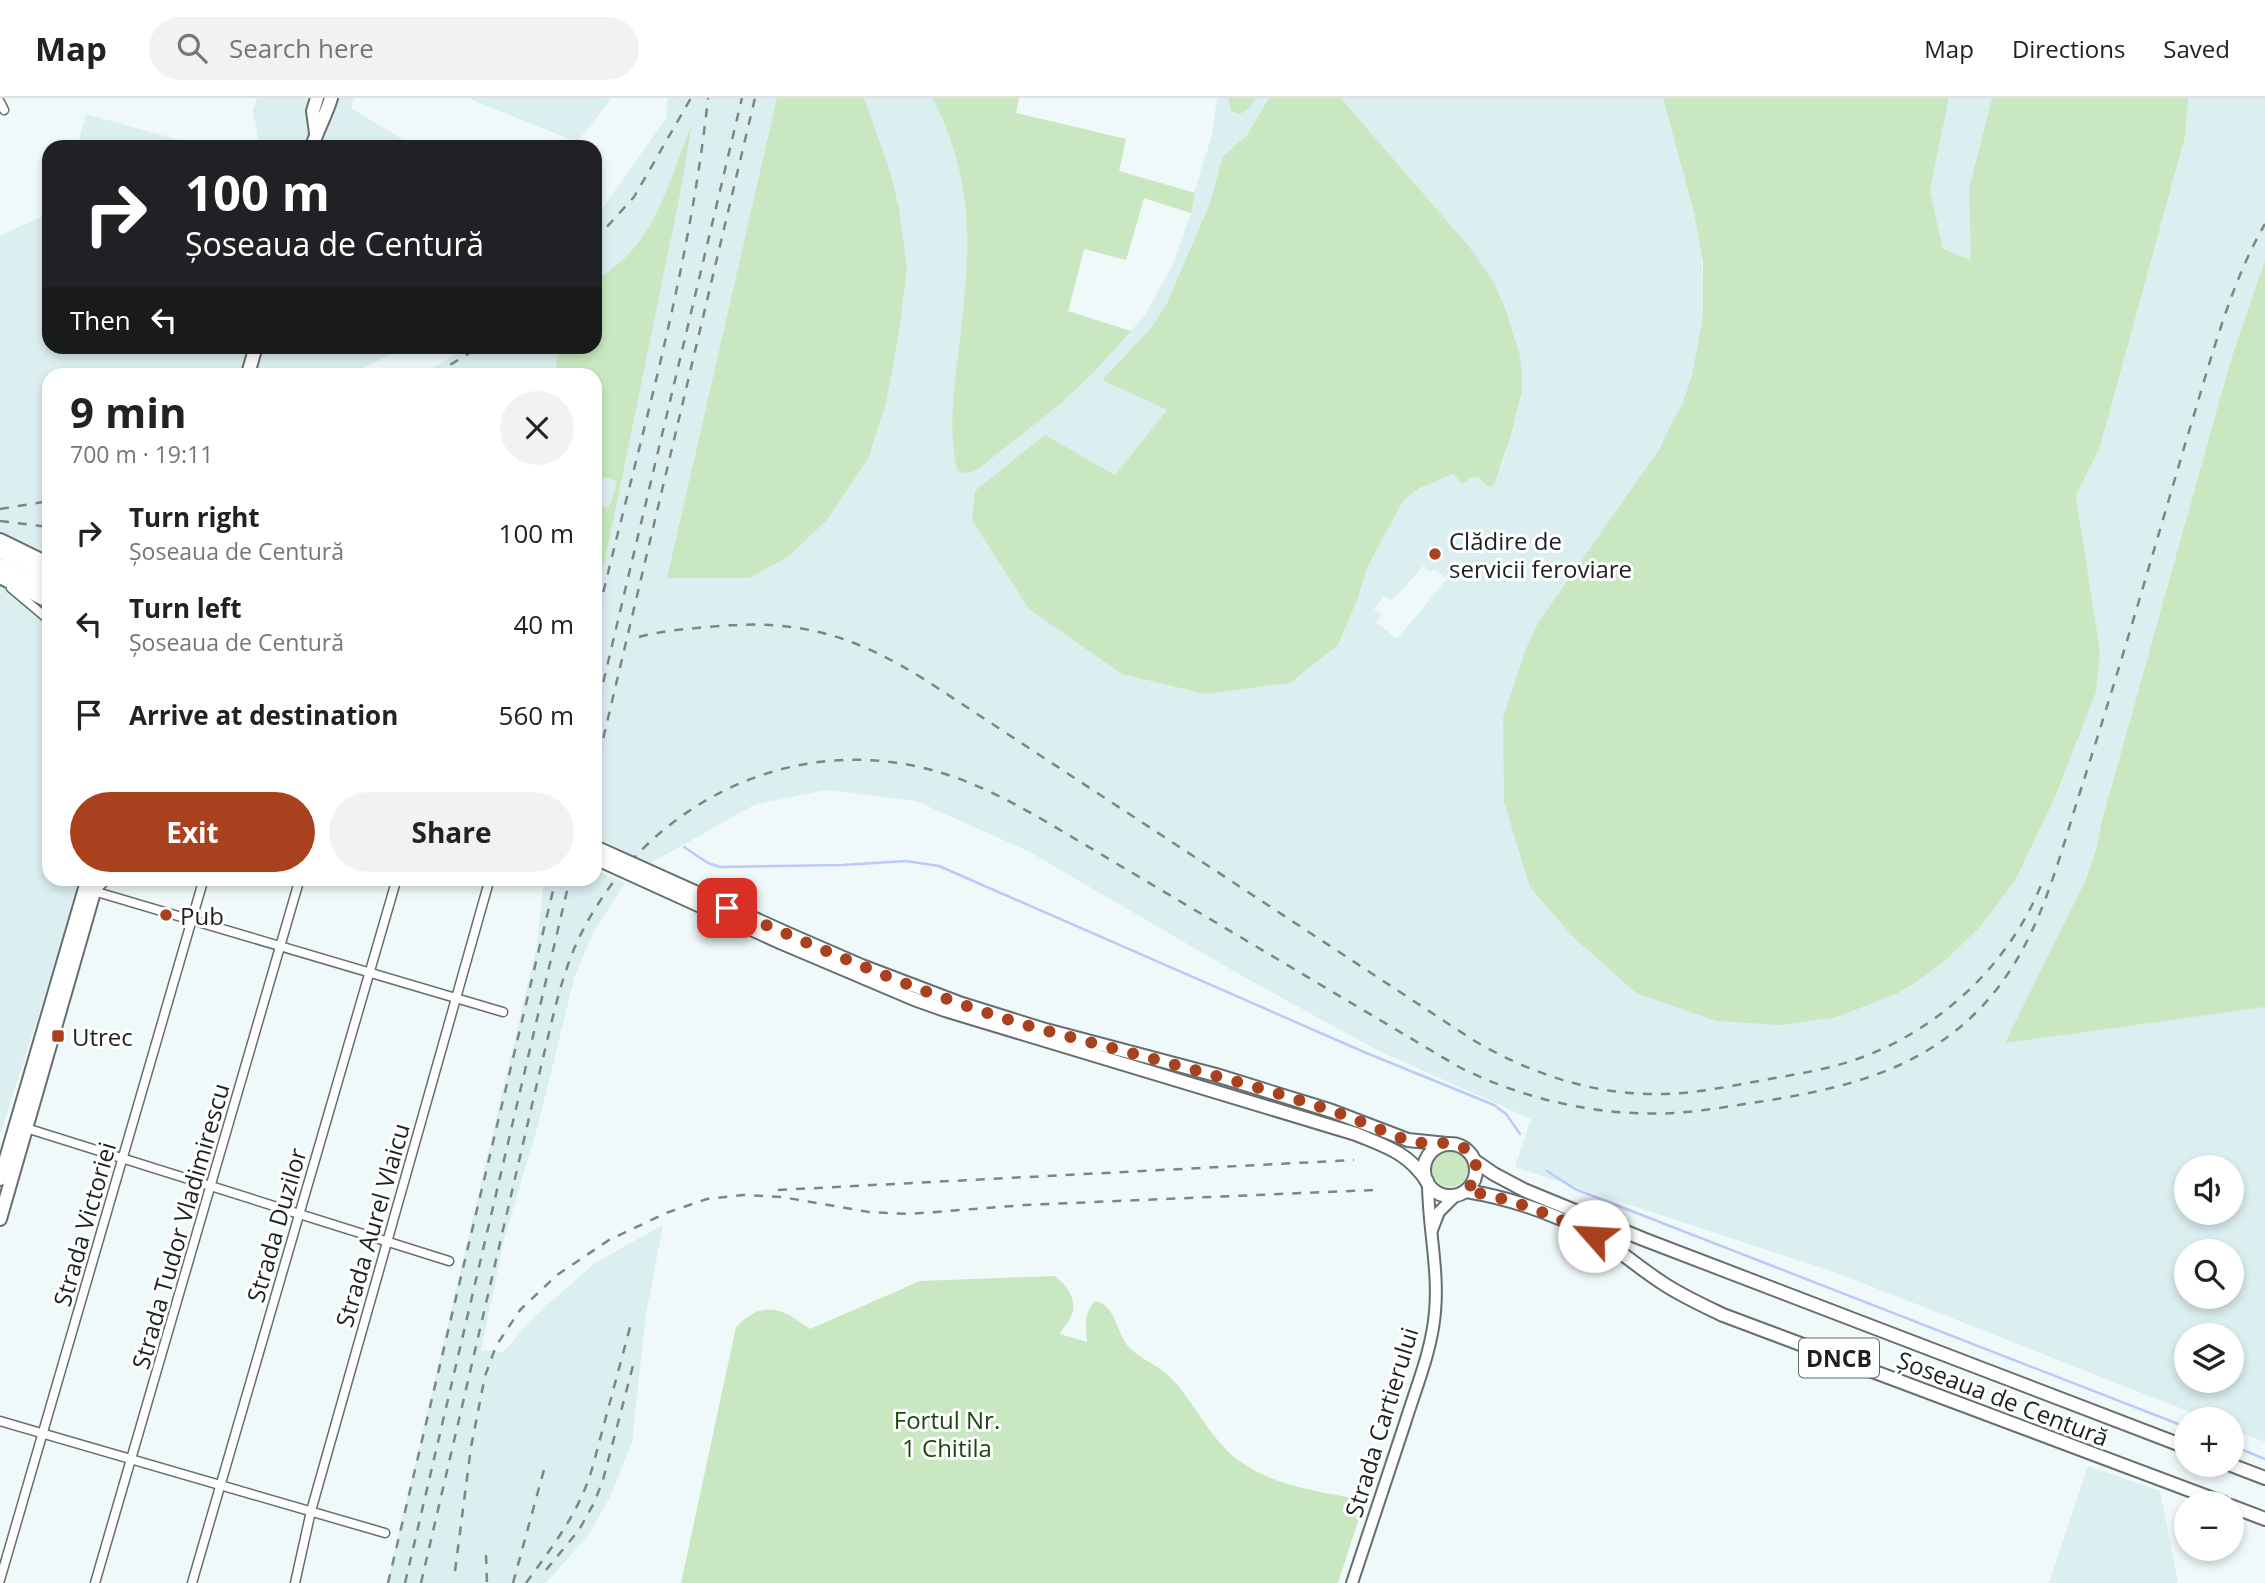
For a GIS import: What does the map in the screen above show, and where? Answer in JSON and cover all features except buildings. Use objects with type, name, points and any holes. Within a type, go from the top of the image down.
[{"type":"main road","points":[[316,133],[313,111],[317,98]]},
{"type":"main road","points":[[314,140],[327,114],[331,98]]},
{"type":"main road","points":[[0,540],[42,561]]},
{"type":"main road","points":[[0,552],[42,573]]},
{"type":"main road","points":[[0,565],[42,593]]},
{"type":"main road","points":[[0,580],[42,595]]},
{"type":"main road","name":"Șoseaua de Centură","points":[[602,850],[914,999],[1356,1135],[1403,1155],[1437,1192],[1444,1195],[1461,1193],[1502,1199],[1572,1224],[1612,1246],[1664,1284],[1723,1315],[2192,1491]]},
{"type":"main road","name":"Șoseaua de Centură","points":[[602,861],[784,938],[973,1007],[1042,1029],[1216,1075],[1332,1111],[1408,1140],[1462,1146],[1475,1161],[1502,1180],[1586,1216],[2174,1442]]},
{"type":"main road","points":[[0,1219],[90,886]]},
{"type":"main road","points":[[0,1178],[90,886]]},
{"type":"main road","points":[[1427,1182],[1427,1157],[1432,1151],[1447,1144]]},
{"type":"main road","points":[[1461,1193],[1471,1186],[1476,1174],[1475,1161]]},
{"type":"main road","points":[[2244,1470],[2265,1478]]},
{"type":"main road","points":[[2244,1511],[2265,1519]]},
{"type":"street","points":[[0,580],[42,614]]},
{"type":"street","points":[[97,886],[192,920],[503,1012]]},
{"type":"street","name":"Strada Victoriei","points":[[0,1580],[202,886]]},
{"type":"street","name":"Strada Tudor Vladimirescu","points":[[95,1583],[298,886]]},
{"type":"street","name":"Strada Duzilor","points":[[192,1583],[395,886]]},
{"type":"street","name":"Strada Aurel Vlaicu","points":[[295,1583],[310,1511],[488,886]]},
{"type":"street","points":[[26,1128],[449,1261]]},
{"type":"street","name":"Strada Cartierului","points":[[1352,1583],[1431,1337],[1436,1289],[1427,1182]]},
{"type":"street","points":[[1432,1230],[1439,1212],[1461,1193]]},
{"type":"street","points":[[0,1420],[385,1533]]},
{"type":"shaded area","points":[[257,98],[354,98],[351,108],[404,140],[258,140],[253,111]]},
{"type":"shaded area","points":[[468,98],[612,98],[579,140],[572,140]]},
{"type":"shaded area","points":[[667,98],[1019,98],[1016,113],[1126,139],[1119,171],[1194,193],[1212,135],[1217,98],[1269,98],[1247,135],[1223,156],[1210,203],[1166,305],[1151,328],[1102,380],[1167,410],[1115,475],[1338,645],[1358,598],[1366,570],[1394,515],[1406,498],[1427,484],[1453,474],[1462,483],[1472,477],[1479,478],[1488,487],[1502,466],[1522,391],[1522,370],[1514,334],[1471,249],[1341,98],[1663,98],[1700,245],[1704,287],[1698,348],[1683,402],[1643,475],[1530,887],[1574,938],[1636,993],[1837,1017],[1898,993],[1918,981],[1945,961],[1980,927],[2015,881],[2055,797],[2100,651],[2076,496],[2100,447],[2185,137],[2188,98],[2265,98],[2265,260],[2231,359],[2097,846],[2086,879],[2006,1042],[2265,1007],[2265,1442],[2244,1434],[2244,1407],[2178,1407],[1840,1274],[1515,1167],[1531,1119],[1377,1050],[1244,977],[1028,851],[916,801],[825,790],[754,805],[649,864],[602,840],[602,368],[433,368],[455,354],[602,354],[602,209],[667,117]],"holes":[[[1144,198],[1191,213],[1173,264],[1145,315],[1131,331],[1068,312],[1084,249],[1126,260]],[[1423,566],[1430,572],[1434,569],[1447,579],[1397,639],[1376,622],[1381,615],[1374,609],[1384,596],[1392,601]]]},
{"type":"shaded area","points":[[1949,98],[1992,98],[1969,188],[1972,260],[1943,249],[1930,190]]},
{"type":"shaded area","points":[[86,114],[179,140],[79,140]]},
{"type":"shaded area","points":[[42,216],[42,354],[391,354],[364,368],[42,368],[42,886],[80,886],[0,1135],[0,236]]},
{"type":"shaded area","points":[[602,873],[625,883],[594,931],[575,975],[538,1125],[505,1236],[481,1350],[503,1352],[536,1315],[595,1263],[663,1225],[646,1314],[632,1442],[612,1493],[589,1534],[546,1583],[387,1583],[537,945],[543,886],[602,886]]},
{"type":"shaded area","points":[[2088,1466],[2160,1491],[2178,1583],[2049,1583]]},
{"type":"green space","points":[[777,98],[864,98],[890,171],[899,208],[907,268],[886,403],[868,459],[827,520],[789,556],[750,578],[667,578]]},
{"type":"green space","points":[[933,98],[1019,98],[1016,113],[1126,139],[1119,171],[1195,193],[1191,213],[1144,198],[1126,260],[1084,249],[1068,311],[1131,331],[1060,404],[978,469],[968,473],[957,470],[952,425],[966,281],[967,221],[957,162]]},
{"type":"green space","points":[[1228,98],[1257,98],[1246,111],[1239,114],[1231,111]]},
{"type":"green space","points":[[1269,98],[1341,98],[1471,249],[1494,283],[1519,352],[1522,391],[1510,439],[1494,485],[1488,487],[1479,478],[1472,477],[1462,484],[1453,474],[1420,488],[1406,498],[1366,570],[1358,598],[1338,645],[1290,683],[1206,694],[1122,674],[1029,609],[972,520],[975,491],[1045,435],[1115,475],[1167,410],[1102,380],[1151,328],[1166,305],[1210,203],[1223,156],[1247,135]]},
{"type":"green space","points":[[1663,98],[1949,98],[1930,190],[1943,249],[1971,260],[1969,188],[1992,98],[2188,98],[2185,137],[2100,447],[2076,496],[2100,651],[2096,692],[2055,797],[2015,881],[1980,927],[1945,961],[1918,981],[1898,993],[1837,1017],[1782,1025],[1716,1021],[1636,993],[1574,938],[1530,887],[1504,802],[1503,718],[1525,651],[1538,623],[1658,451],[1683,402],[1692,375],[1703,317],[1703,264],[1694,213]]},
{"type":"green space","points":[[692,124],[602,571],[602,506],[609,508],[617,481],[602,477],[602,368],[556,368],[558,354],[602,354],[602,277],[626,256],[645,234],[668,188]]},
{"type":"green space","points":[[2265,260],[2265,1007],[2005,1043],[2086,879],[2097,846],[2231,359]]},
{"type":"green space","points":[[1450,1151],[1462,1157],[1468,1169],[1462,1181],[1450,1187],[1438,1181],[1432,1169],[1438,1157]]},
{"type":"green space","name":"Fortul Nr. 1 Chitila","points":[[1054,1276],[1066,1287],[1073,1303],[1071,1317],[1060,1334],[1087,1342],[1086,1320],[1089,1311],[1095,1301],[1102,1304],[1112,1313],[1128,1346],[1178,1385],[1220,1443],[1241,1462],[1279,1481],[1347,1497],[1358,1504],[1361,1512],[1338,1583],[681,1583],[736,1327],[746,1318],[764,1310],[773,1310],[791,1316],[810,1329],[920,1281]]},
{"type":"waterway","points":[[684,847],[708,863],[720,867],[906,861],[939,866],[1364,1052],[1494,1105],[1506,1114],[1520,1134]]},
{"type":"waterway","points":[[1547,1171],[1575,1189],[2174,1422]]},
{"type":"waterway","points":[[2244,1450],[2265,1459]]},
{"type":"railway","points":[[602,232],[634,197],[691,98]]},
{"type":"railway","points":[[602,599],[675,298],[708,98]]},
{"type":"railway","points":[[602,688],[742,98]]},
{"type":"railway","points":[[602,743],[755,98]]},
{"type":"railway","points":[[421,1583],[542,1062],[566,970],[578,940],[604,895],[637,854],[676,821],[718,793],[765,774],[815,763],[866,760],[919,767],[969,782],[1045,821],[1459,1067],[1510,1089],[1564,1104],[1647,1114],[1675,1113],[1784,1098],[1836,1087],[1885,1071],[1909,1060],[1954,1032],[1981,1007],[2003,981],[2021,952],[2049,890],[2220,330],[2240,275],[2265,224]]},
{"type":"railway","points":[[445,368],[468,354]]},
{"type":"railway","points":[[0,509],[42,502]]},
{"type":"railway","points":[[0,521],[42,526]]},
{"type":"railway","points":[[639,637],[690,629],[769,625],[823,633],[874,651],[927,681],[1473,1040],[1541,1073],[1589,1087],[1639,1094],[1727,1087],[1839,1065],[1892,1044],[1921,1028],[1972,987],[2013,937],[2043,880]]},
{"type":"railway","points":[[388,1583],[554,886]]},
{"type":"railway","points":[[405,1583],[568,886]]},
{"type":"railway","points":[[778,1190],[1354,1160]]},
{"type":"railway","points":[[455,1571],[471,1447],[485,1376],[496,1346],[520,1310],[557,1275],[609,1240],[666,1213],[707,1199],[743,1195],[782,1197],[869,1212],[909,1214],[1025,1205],[1373,1190]]},
{"type":"railway","points":[[526,1583],[564,1529],[580,1500],[592,1469],[632,1320]]},
{"type":"railway","points":[[546,1570],[579,1530],[594,1503],[603,1480],[635,1358]]},
{"type":"railway","points":[[513,1583],[545,1466]]},
{"type":"railway","points":[[486,1555],[487,1583]]},
{"type":"place","name":"Clădire de servicii feroviare","points":[[1435,554]]},
{"type":"place","name":"Pub","points":[[166,915]]},
{"type":"place","name":"Utrec","points":[[58,1036]]},
{"type":"route","points":[[727,908],[829,953],[962,1004],[1042,1029],[1216,1075],[1332,1111],[1408,1140],[1462,1146],[1472,1155],[1476,1167],[1474,1180],[1466,1191],[1551,1215],[1594,1236]]}]
